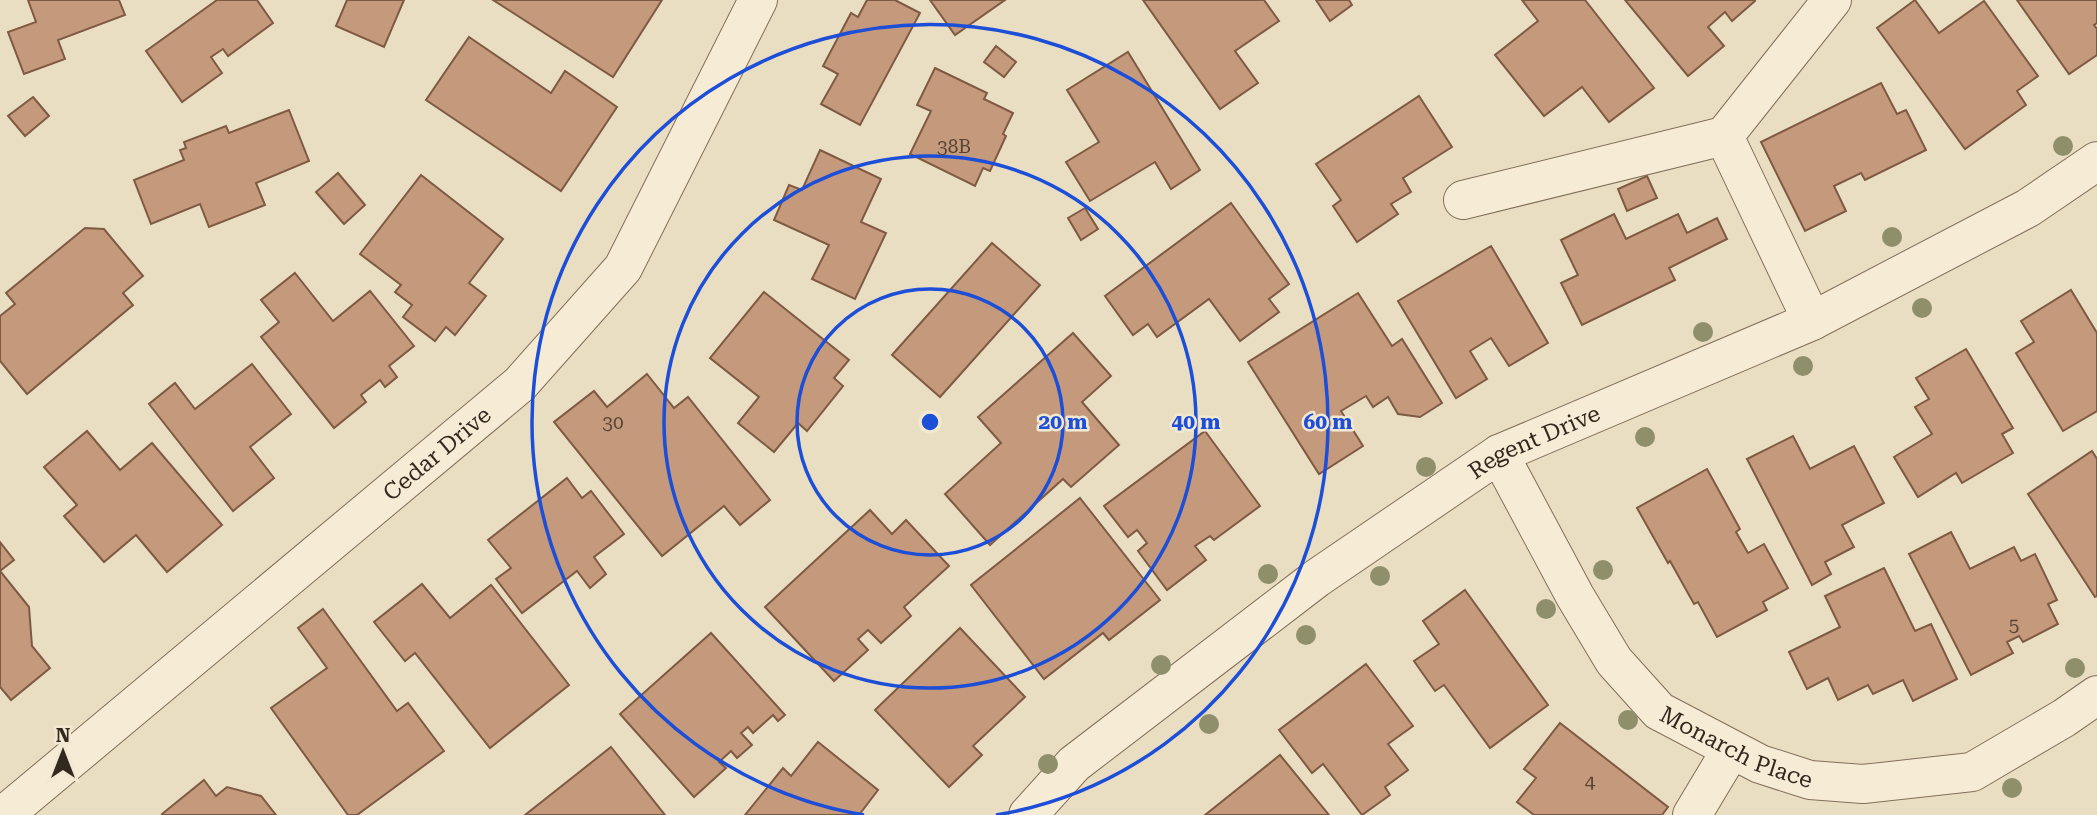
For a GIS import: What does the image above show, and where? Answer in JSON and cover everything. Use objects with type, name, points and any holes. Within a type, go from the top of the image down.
[{"type":"street","name":"Cedar Drive","points":[[4,815],[520,384],[623,268],[758,0]]},
{"type":"street","points":[[1463,201],[1724,136],[1832,0]]},
{"type":"street","points":[[1724,136],[1812,321]]},
{"type":"street","name":"Regent Drive","points":[[1028,815],[1073,764],[1317,578],[1499,454],[1812,321],[2028,208],[2097,161]]},
{"type":"street","name":"Monarch Place","points":[[1499,454],[1575,596],[1614,660],[1659,711],[1760,764],[1810,780],[1863,784],[1972,772],[2064,718],[2097,695]]},
{"type":"street","points":[[1692,815],[1731,750]]},
{"type":"building","points":[[28,0],[119,0],[125,15],[58,40],[65,59],[24,74],[8,32],[36,22]]},
{"type":"building","points":[[217,0],[257,0],[273,23],[228,56],[223,49],[211,57],[222,73],[182,102],[146,51]]},
{"type":"building","points":[[347,0],[404,0],[384,47],[336,26]]},
{"type":"building","points":[[493,0],[662,0],[613,77]]},
{"type":"building","points":[[867,0],[895,0],[920,13],[860,125],[821,104],[838,74],[823,66],[851,13],[858,17]]},
{"type":"building","points":[[930,0],[1005,0],[955,35]]},
{"type":"building","points":[[1143,0],[1264,0],[1279,21],[1235,51],[1258,83],[1220,109]]},
{"type":"building","points":[[1316,0],[1349,0],[1352,5],[1330,21]]},
{"type":"building","points":[[1522,0],[1585,0],[1654,88],[1609,122],[1582,87],[1544,116],[1495,55],[1538,21]]},
{"type":"building","points":[[1625,0],[1755,1],[1732,21],[1725,12],[1708,27],[1724,46],[1688,76]]},
{"type":"building","points":[[1915,0],[1939,33],[1984,1],[2038,76],[2017,91],[2026,105],[1965,149],[1877,28]]},
{"type":"building","points":[[2017,0],[2097,0],[2097,23],[2094,25],[2097,29],[2097,55],[2069,74]]},
{"type":"building","points":[[469,37],[551,93],[565,71],[617,107],[561,191],[426,100]]},
{"type":"building","points":[[996,46],[1016,62],[1004,77],[984,62]]},
{"type":"building","points":[[1128,52],[1200,170],[1171,189],[1155,162],[1090,201],[1066,162],[1099,142],[1067,90]]},
{"type":"building","points":[[935,68],[987,93],[984,99],[1013,113],[990,171],[983,168],[975,186],[910,154],[931,111],[917,105]]},
{"type":"building","points":[[1881,83],[1897,114],[1906,110],[1926,150],[1865,180],[1861,173],[1834,186],[1846,211],[1805,231],[1761,142]]},
{"type":"building","points":[[1419,96],[1452,147],[1403,178],[1411,192],[1391,204],[1398,214],[1357,242],[1333,206],[1341,200],[1316,164]]},
{"type":"building","points":[[33,97],[49,116],[25,136],[8,116]]},
{"type":"building","points":[[289,110],[309,161],[256,183],[265,205],[209,227],[200,204],[151,224],[134,180],[184,160],[180,150],[186,148],[184,142],[226,126],[229,133]]},
{"type":"building","points":[[820,150],[881,179],[861,222],[886,233],[855,299],[812,279],[829,245],[774,220],[789,185],[802,190]]},
{"type":"building","points":[[338,173],[365,205],[344,224],[316,192]]},
{"type":"building","points":[[421,175],[503,239],[469,283],[486,296],[455,335],[446,327],[435,341],[403,317],[412,305],[395,292],[401,285],[360,254]]},
{"type":"building","points":[[1647,176],[1657,198],[1627,211],[1618,189]]},
{"type":"building","points":[[1231,203],[1289,284],[1269,299],[1279,312],[1240,341],[1209,299],[1157,337],[1148,324],[1133,335],[1105,296]]},
{"type":"building","points":[[1085,208],[1098,229],[1081,240],[1068,218]]},
{"type":"building","points":[[1614,214],[1626,239],[1678,214],[1687,233],[1717,218],[1727,239],[1669,268],[1675,280],[1582,325],[1561,283],[1578,275],[1561,240]]},
{"type":"building","points":[[85,228],[104,229],[143,276],[123,293],[133,305],[27,394],[0,361],[0,316],[15,304],[6,293]]},
{"type":"building","points":[[992,243],[1040,285],[940,397],[892,355]]},
{"type":"building","points":[[1491,246],[1548,343],[1509,366],[1491,338],[1470,351],[1487,379],[1456,398],[1398,301]]},
{"type":"building","points":[[295,273],[333,321],[370,291],[414,346],[389,366],[397,377],[385,387],[380,380],[361,395],[366,402],[334,428],[261,337],[279,322],[261,300]]},
{"type":"building","points":[[2071,290],[2097,333],[2097,411],[2063,431],[2016,353],[2034,342],[2021,321]]},
{"type":"building","points":[[764,292],[849,360],[834,378],[843,386],[807,431],[798,423],[774,452],[738,423],[759,397],[710,358]]},
{"type":"building","points":[[1358,293],[1392,346],[1402,339],[1442,403],[1420,417],[1398,414],[1388,397],[1373,407],[1366,396],[1341,411],[1363,446],[1319,474],[1248,362]]},
{"type":"building","points":[[1073,333],[1111,376],[1082,402],[1119,445],[1071,487],[1063,479],[990,545],[945,494],[1001,443],[978,417]]},
{"type":"building","points":[[1966,349],[2013,428],[2002,434],[2013,453],[1962,483],[1956,473],[1918,497],[1894,457],[1932,434],[1915,407],[1929,399],[1916,378]]},
{"type":"building","points":[[252,364],[291,414],[250,447],[274,478],[233,511],[149,404],[175,383],[195,409]]},
{"type":"building","points":[[647,374],[674,408],[688,397],[770,500],[740,525],[724,506],[662,556],[554,422],[594,391],[607,407]]},
{"type":"building","points":[[87,431],[120,470],[152,443],[222,525],[167,572],[136,535],[104,562],[64,516],[77,505],[44,467]]},
{"type":"building","points":[[1205,431],[1260,506],[1214,540],[1210,536],[1195,546],[1206,560],[1167,590],[1138,551],[1147,543],[1137,530],[1128,537],[1104,506]]},
{"type":"building","points":[[1793,436],[1810,469],[1854,446],[1884,503],[1842,525],[1854,547],[1825,562],[1831,574],[1812,585],[1747,459]]},
{"type":"building","points":[[2092,451],[2097,459],[2095,597],[2028,494]]},
{"type":"building","points":[[1707,469],[1740,529],[1736,532],[1748,553],[1764,544],[1788,588],[1763,602],[1767,610],[1717,637],[1698,602],[1694,604],[1670,561],[1668,563],[1637,508]]},
{"type":"building","points":[[567,478],[582,498],[591,491],[624,534],[594,557],[606,574],[590,588],[577,571],[522,613],[496,579],[511,568],[488,540]]},
{"type":"building","points":[[1080,498],[1160,600],[1109,640],[1103,633],[1044,679],[971,585]]},
{"type":"building","points":[[870,510],[892,534],[906,520],[949,566],[904,607],[911,616],[881,643],[868,630],[858,639],[868,650],[834,681],[765,607]]},
{"type":"building","points":[[1951,532],[1970,569],[2014,547],[2021,561],[2035,554],[2057,600],[2048,604],[2058,624],[2023,642],[2019,636],[2007,642],[2013,653],[1971,675],[1909,554]]},
{"type":"building","points":[[0,542],[14,560],[0,571]]},
{"type":"building","points":[[1884,568],[1915,631],[1931,624],[1957,679],[1913,701],[1903,680],[1873,694],[1868,685],[1838,700],[1828,678],[1807,689],[1789,652],[1840,627],[1825,596]]},
{"type":"building","points":[[0,571],[29,607],[32,646],[50,668],[11,700],[0,687]]},
{"type":"building","points":[[422,584],[450,618],[491,585],[569,685],[490,748],[415,653],[405,661],[374,622]]},
{"type":"building","points":[[1465,590],[1548,705],[1490,748],[1444,685],[1435,691],[1414,661],[1439,644],[1423,621]]},
{"type":"building","points":[[323,609],[397,711],[408,703],[444,751],[357,815],[348,815],[271,708],[327,668],[298,628]]},
{"type":"building","points":[[960,628],[1025,697],[973,746],[982,755],[949,787],[875,710]]},
{"type":"building","points":[[711,633],[785,715],[778,721],[773,715],[753,733],[748,727],[741,733],[752,745],[737,758],[731,751],[719,762],[726,768],[694,797],[620,714]]},
{"type":"building","points":[[1366,664],[1413,726],[1388,744],[1408,770],[1385,787],[1390,795],[1362,815],[1323,764],[1312,773],[1279,730]]},
{"type":"building","points":[[1560,723],[1668,807],[1662,815],[1534,815],[1517,802],[1536,778],[1524,769]]},
{"type":"building","points":[[818,742],[878,790],[859,815],[745,815],[783,768],[791,776]]},
{"type":"building","points":[[611,747],[665,815],[525,815]]},
{"type":"building","points":[[1280,755],[1329,815],[1205,815]]},
{"type":"building","points":[[204,780],[216,796],[227,787],[261,796],[276,815],[162,814]]}]
